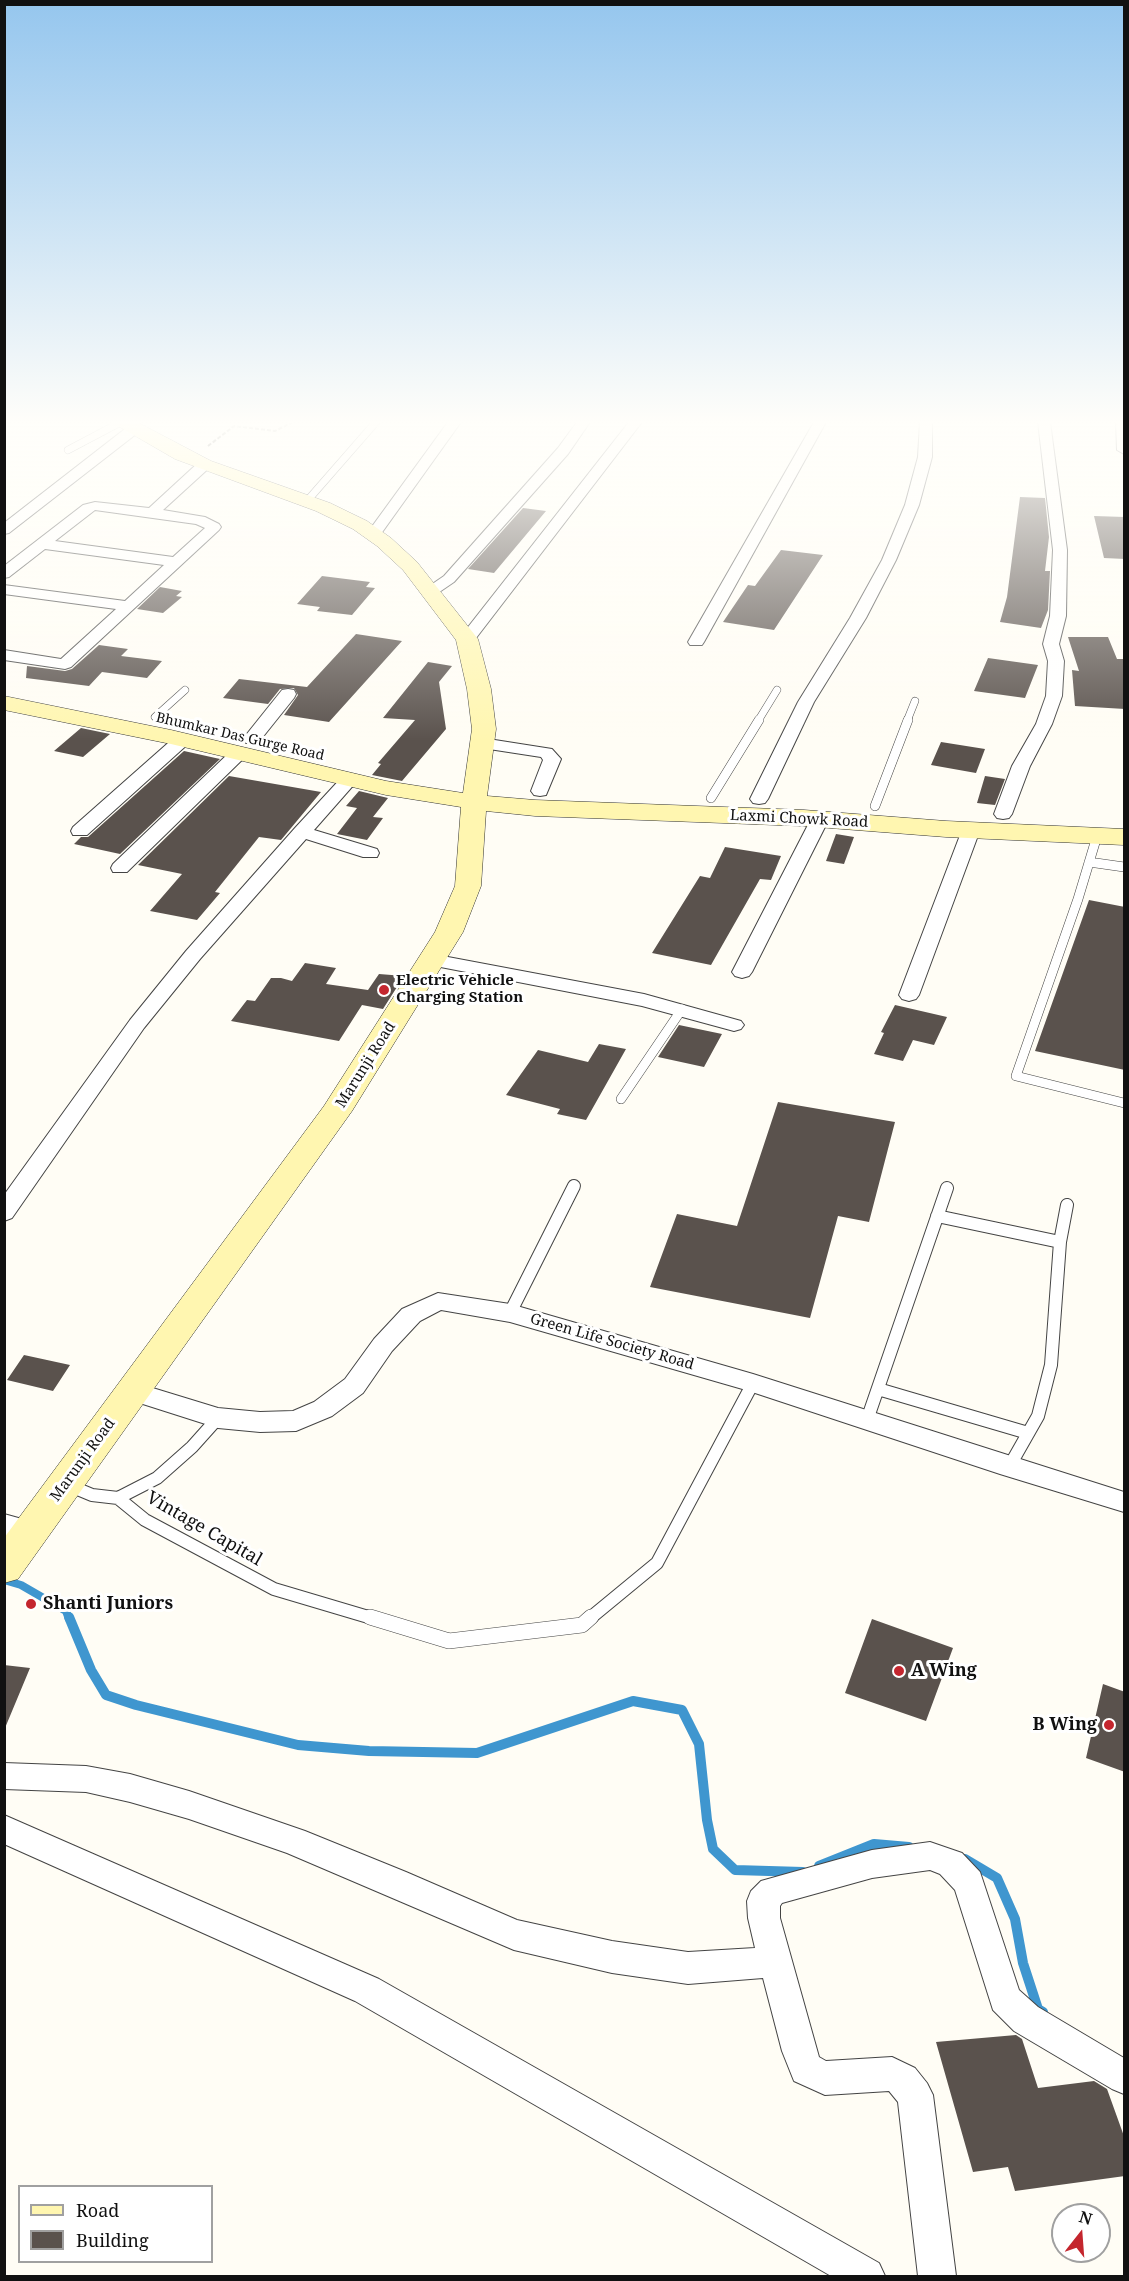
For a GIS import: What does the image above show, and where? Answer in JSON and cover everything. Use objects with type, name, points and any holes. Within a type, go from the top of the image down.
[{"type":"main road","name":"Marunji Road","points":[[13,1546],[65,1484],[337,1112],[450,932],[468,886],[474,794],[484,729],[467,639],[410,566],[365,528]]},
{"type":"main road","name":"Bhumkar Das Gurge Road","points":[[4,686],[155,717],[190,733]]},
{"type":"main road","name":"Bhumkar Das Gurge Road","points":[[4,703],[190,733],[245,746],[398,772],[474,794]]},
{"type":"main road","name":"Bhumkar Das Gurge Road","points":[[245,746],[349,780],[474,794]]},
{"type":"main road","name":"Laxmi Chowk Road","points":[[474,794],[540,791],[759,799],[875,806],[1011,820],[1097,836],[1125,837]]},
{"type":"main road","name":"Laxmi Chowk Road","points":[[474,794],[535,808],[820,819],[971,830],[1011,820],[1125,820]]},
{"type":"street","points":[[4,574],[62,528]]},
{"type":"street","points":[[4,655],[64,664],[212,528]]},
{"type":"street","points":[[374,535],[379,528]]},
{"type":"street","points":[[430,592],[449,579],[494,528]]},
{"type":"street","points":[[467,639],[553,528]]},
{"type":"street","points":[[696,642],[760,528]]},
{"type":"street","points":[[759,799],[806,702],[858,618],[889,560],[902,528]]},
{"type":"street","points":[[1011,820],[1021,766],[1044,724],[1054,696],[1056,661],[1051,644],[1058,616],[1060,550],[1057,528]]},
{"type":"street","points":[[43,544],[176,562]]},
{"type":"street","points":[[4,590],[128,606]]},
{"type":"street","points":[[120,868],[245,746],[288,694]]},
{"type":"street","points":[[80,831],[190,733]]},
{"type":"street","points":[[482,743],[546,753],[552,759],[540,791]]},
{"type":"street","points":[[4,1213],[137,1024],[193,955],[349,780]]},
{"type":"street","points":[[742,972],[820,819]]},
{"type":"street","points":[[909,995],[971,830]]},
{"type":"street","points":[[302,832],[370,853]]},
{"type":"street","points":[[432,960],[682,1009],[734,1025]]},
{"type":"street","name":"Green Life Society Road","points":[[133,1390],[218,1418],[260,1422],[296,1421],[323,1409],[354,1386],[382,1345],[411,1315],[438,1301],[510,1313],[753,1383],[1009,1467],[1125,1502]]},
{"type":"street","points":[[4,1776],[86,1779],[130,1788],[189,1805],[294,1841],[395,1882],[514,1935],[612,1957],[688,1968],[776,1962]]},
{"type":"street","points":[[4,1829],[367,1990],[866,2277]]},
{"type":"street","points":[[937,2277],[915,2096],[903,2080],[892,2074],[825,2078],[806,2069],[764,1918],[763,1901],[771,1891],[872,1864],[930,1856],[951,1863],[969,1882],[1005,1999],[1026,2019],[1125,2077]]},
{"type":"lane","points":[[155,717],[185,690]]},
{"type":"lane","points":[[711,798],[777,690]]},
{"type":"lane","points":[[875,806],[915,700]]},
{"type":"lane","points":[[1097,836],[1016,1076],[1125,1102]]},
{"type":"lane","points":[[1089,862],[1125,867]]},
{"type":"lane","points":[[621,1099],[682,1009]]},
{"type":"lane","points":[[510,1313],[574,1186]]},
{"type":"lane","points":[[867,1420],[946,1188]]},
{"type":"lane","points":[[1009,1467],[1038,1416],[1051,1365],[1060,1242],[1066,1205]]},
{"type":"lane","points":[[937,1216],[1060,1242]]},
{"type":"lane","name":"Vintage Capital","points":[[65,1484],[93,1495],[118,1498],[145,1520],[274,1589],[449,1641],[582,1625],[657,1563],[753,1383]]},
{"type":"lane","points":[[878,1389],[1028,1433]]},
{"type":"lane","name":"Vintage Capital","points":[[118,1498],[157,1478],[192,1448],[218,1418]]},
{"type":"building","points":[[505,528],[531,528],[494,573],[468,569]]},
{"type":"building","points":[[1016,528],[1048,528],[1045,571],[1050,571],[1048,610],[1041,628],[1000,622],[1007,597]]},
{"type":"building","points":[[1097,528],[1125,528],[1125,559],[1104,558]]},
{"type":"building","points":[[781,550],[823,555],[774,630],[723,622],[748,585],[755,586]]},
{"type":"building","points":[[322,576],[370,582],[366,587],[375,588],[352,615],[317,611],[320,607],[297,604]]},
{"type":"building","points":[[160,587],[182,591],[176,596],[182,597],[163,613],[137,609]]},
{"type":"building","points":[[356,634],[402,641],[329,722],[284,715],[298,695],[294,688],[280,689],[268,704],[223,698],[239,679],[307,687]]},
{"type":"building","points":[[1068,637],[1108,637],[1117,659],[1125,659],[1125,709],[1075,706],[1072,670],[1079,671]]},
{"type":"building","points":[[99,645],[128,649],[121,656],[162,661],[147,678],[102,672],[89,686],[26,678],[27,666],[65,671],[72,669]]},
{"type":"building","points":[[988,658],[1038,665],[1025,698],[974,691]]},
{"type":"building","points":[[428,662],[452,666],[439,682],[446,729],[402,781],[372,775],[381,764],[378,763],[415,720],[383,718]]},
{"type":"building","points":[[81,728],[110,734],[83,757],[54,751]]},
{"type":"building","points":[[941,742],[985,749],[976,773],[931,765]]},
{"type":"building","points":[[184,751],[220,759],[120,854],[74,844],[81,837],[88,837]]},
{"type":"building","points":[[229,776],[321,792],[281,840],[259,837],[215,892],[220,893],[197,920],[150,911],[182,874],[138,865]]},
{"type":"building","points":[[985,776],[1005,779],[995,805],[977,803]]},
{"type":"building","points":[[359,791],[388,798],[373,817],[383,818],[367,840],[337,834],[357,808],[346,806]]},
{"type":"building","points":[[836,834],[854,837],[844,864],[826,861]]},
{"type":"building","points":[[725,847],[781,856],[771,880],[760,879],[711,965],[652,953],[700,876],[710,878]]},
{"type":"building","points":[[1089,900],[1125,907],[1125,1070],[1035,1051]]},
{"type":"building","points":[[305,963],[336,968],[326,984],[368,990],[379,974],[404,976],[383,1009],[362,1005],[339,1041],[231,1021],[247,1000],[255,1001],[271,978],[292,981]]},
{"type":"building","points":[[895,1005],[947,1017],[934,1045],[913,1040],[903,1061],[874,1054],[884,1033],[881,1032]]},
{"type":"building","points":[[679,1025],[722,1034],[704,1067],[658,1057]]},
{"type":"building","points":[[599,1044],[626,1049],[586,1120],[557,1114],[560,1109],[506,1095],[538,1050],[588,1062]]},
{"type":"building","points":[[778,1102],[895,1122],[869,1222],[838,1216],[810,1318],[650,1287],[677,1214],[737,1226]]},
{"type":"building","points":[[24,1355],[70,1365],[53,1391],[7,1380]]},
{"type":"building","name":"A Wing","points":[[872,1619],[953,1648],[926,1721],[845,1693]]},
{"type":"building","points":[[4,1665],[30,1668],[5,1728],[4,1728]]},
{"type":"building","name":"B Wing","points":[[1103,1684],[1125,1692],[1125,1772],[1086,1758]]},
{"type":"building","points":[[1016,2035],[1022,2039],[1038,2088],[1094,2081],[1107,2089],[1125,2139],[1125,2176],[1015,2191],[1008,2167],[973,2172],[936,2042]]},
{"type":"waterway","points":[[4,1580],[21,1585],[66,1611],[69,1619]]},
{"type":"waterway","points":[[69,1617],[91,1670],[106,1695],[136,1705],[298,1745],[369,1751],[477,1753],[633,1701],[682,1710],[699,1744],[707,1820],[713,1849],[735,1870],[803,1872]]},
{"type":"waterway","points":[[819,1866],[874,1844],[909,1847]]},
{"type":"waterway","points":[[965,1859],[997,1878],[1015,1919],[1023,1963],[1038,2009],[1043,2012]]},
{"type":"place","name":"Electric Vehicle Charging Station","points":[[384,990]]},
{"type":"place","name":"Shanti Juniors","points":[[31,1604]]},
{"type":"place","name":"A Wing","points":[[899,1671]]},
{"type":"place","name":"B Wing","points":[[1109,1725]]}]
